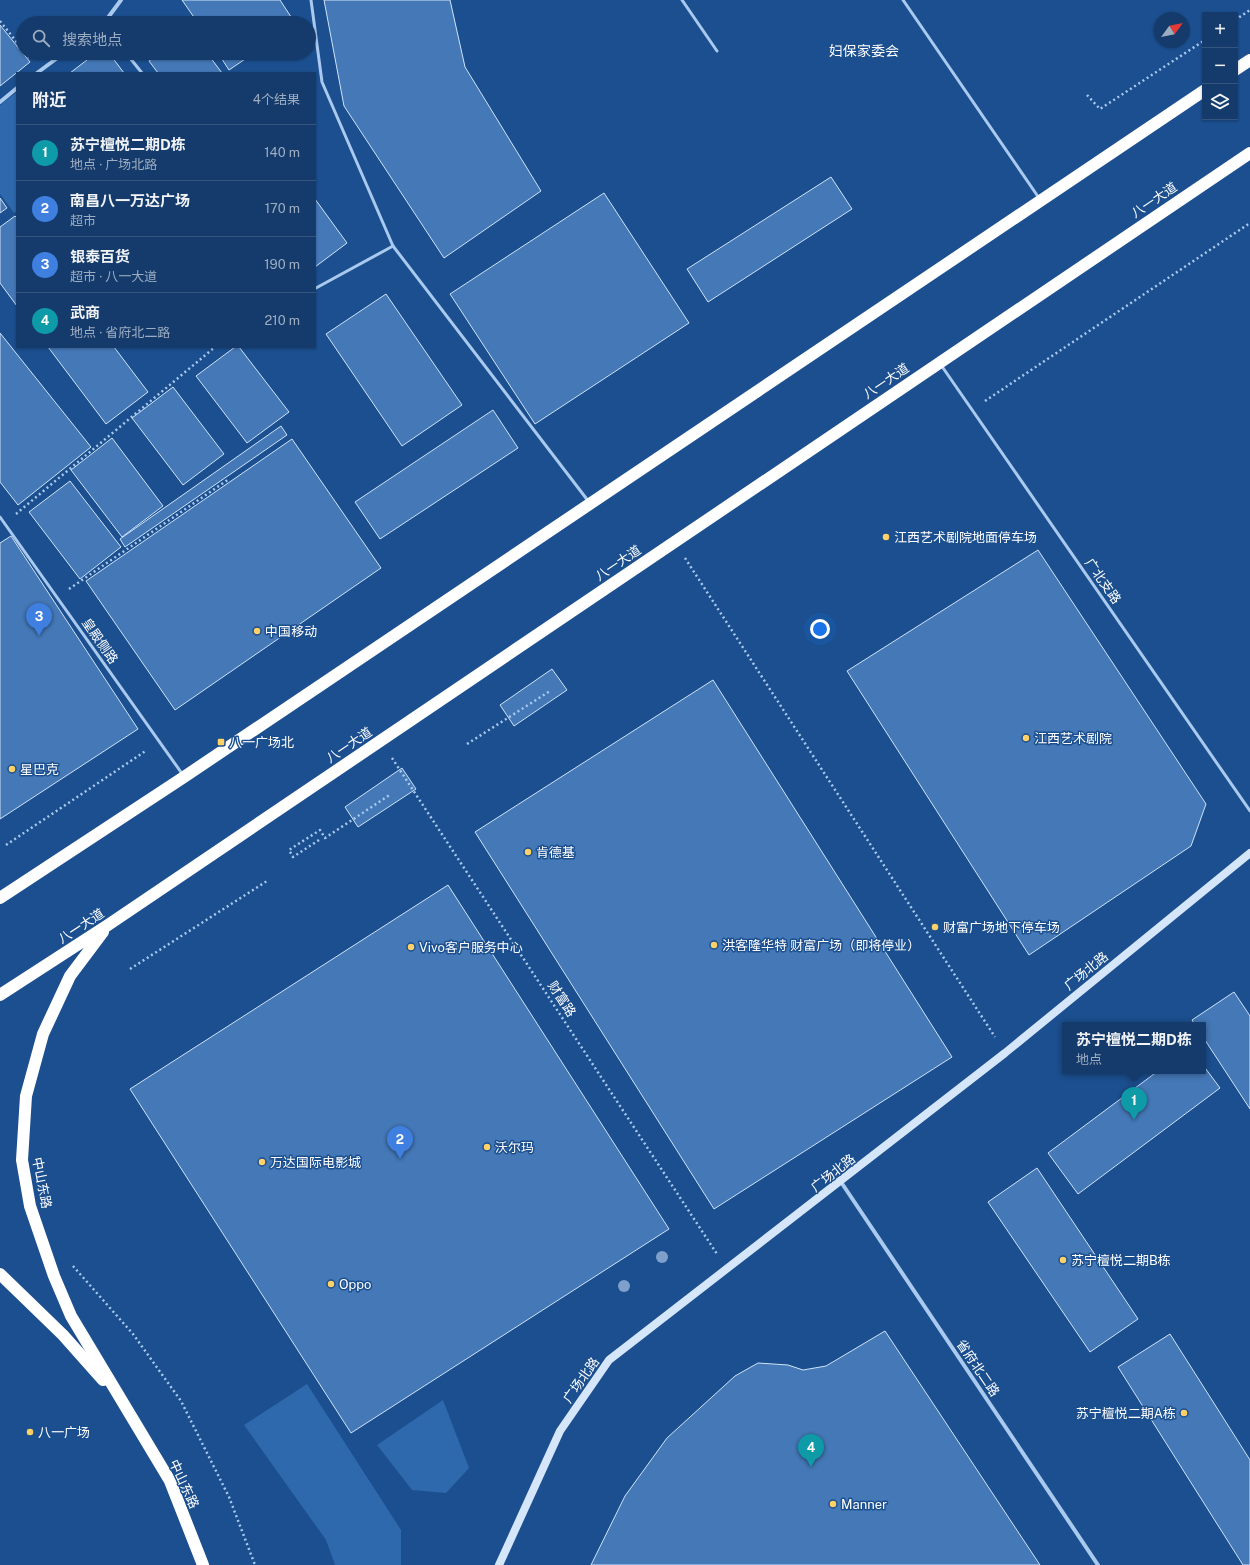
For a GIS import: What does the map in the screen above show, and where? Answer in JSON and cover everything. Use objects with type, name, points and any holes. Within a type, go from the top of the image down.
[{"type":"highway","points":[[1238,68],[1250,60]]},
{"type":"highway","points":[[0,898],[184,777],[1202,92]]},
{"type":"highway","name":"八一大道","points":[[0,995],[108,925],[1250,153]]},
{"type":"highway","name":"中山东路","points":[[108,925],[70,976],[43,1034],[26,1096],[22,1160],[30,1206],[54,1276],[71,1316],[170,1481],[203,1565]]},
{"type":"highway","name":"中山东路","points":[[0,1274],[62,1336],[120,1399]]},
{"type":"street","points":[[109,16],[121,0]]},
{"type":"street","points":[[38,72],[55,60]]},
{"type":"street","points":[[0,102],[16,89]]},
{"type":"street","name":"广场北路","points":[[499,1565],[560,1431],[609,1360],[841,1182],[1005,1053],[1250,853]]},
{"type":"street","name":"省府北二路","points":[[841,1182],[1098,1565]]},
{"type":"lane","points":[[311,0],[313,16]]},
{"type":"lane","points":[[682,0],[717,51]]},
{"type":"lane","points":[[903,0],[1041,201]]},
{"type":"lane","points":[[316,37],[322,82],[393,246],[590,504]]},
{"type":"lane","points":[[132,60],[141,72]]},
{"type":"lane","points":[[316,288],[393,246]]},
{"type":"lane","name":"广北支路","points":[[939,362],[1250,811]]},
{"type":"lane","name":"皇殿侧路","points":[[0,517],[184,777]]},
{"type":"path","points":[[1238,18],[1250,10]]},
{"type":"path","points":[[0,21],[16,41]]},
{"type":"path","points":[[1087,96],[1100,110],[1202,42]]},
{"type":"path","points":[[972,410],[1250,223]]},
{"type":"path","points":[[5,523],[214,348]]},
{"type":"path","points":[[56,597],[229,479]]},
{"type":"path","points":[[675,541],[1005,1053]]},
{"type":"path","points":[[467,744],[550,690]]},
{"type":"path","name":"财富路","points":[[380,740],[727,1269]]},
{"type":"path","points":[[6,845],[149,749]]},
{"type":"path","points":[[319,840],[293,857],[289,850],[320,830],[325,838],[391,794]]},
{"type":"path","points":[[130,969],[266,881]]},
{"type":"path","points":[[69,1259],[73,1266],[133,1334],[181,1401],[229,1497],[255,1565]]},
{"type":"shaded area","points":[[16,93],[16,212],[14,213],[0,194],[0,105]]},
{"type":"shaded area","points":[[307,1384],[401,1530],[401,1565],[335,1565],[326,1540],[244,1425]]},
{"type":"shaded area","points":[[443,1400],[469,1468],[446,1493],[412,1490],[377,1445]]},
{"type":"building","points":[[182,0],[280,0],[290,16],[193,16]]},
{"type":"building","points":[[324,0],[450,0],[465,67],[541,191],[444,258],[344,106]]},
{"type":"building","points":[[0,25],[16,45],[16,60],[28,60],[30,62],[0,86]]},
{"type":"building","points":[[87,60],[114,60],[123,72],[71,72]]},
{"type":"building","points":[[212,60],[221,72],[157,72],[149,61]]},
{"type":"building","points":[[223,60],[244,60],[229,70]]},
{"type":"building","points":[[831,177],[852,209],[708,302],[687,269]]},
{"type":"building","points":[[604,193],[689,323],[535,424],[450,294]]},
{"type":"building","points":[[0,198],[7,208],[0,213]]},
{"type":"building","points":[[316,200],[347,243],[316,266]]},
{"type":"building","points":[[15,216],[16,217],[16,305],[0,283],[0,227]]},
{"type":"building","points":[[386,294],[462,405],[402,446],[326,334]]},
{"type":"building","points":[[0,333],[91,447],[18,505],[0,482]]},
{"type":"building","points":[[49,348],[115,348],[148,392],[106,424]]},
{"type":"building","points":[[234,348],[240,348],[289,412],[247,443],[196,376]]},
{"type":"building","points":[[173,387],[224,454],[183,485],[132,418]]},
{"type":"building","points":[[493,410],[518,448],[380,539],[355,502]]},
{"type":"building","points":[[281,426],[287,435],[125,547],[120,539]]},
{"type":"building","points":[[112,438],[163,506],[122,537],[71,470]]},
{"type":"building","points":[[292,439],[381,568],[175,710],[86,581]]},
{"type":"building","points":[[70,481],[121,547],[80,579],[29,512]]},
{"type":"building","points":[[11,536],[138,729],[0,819],[0,543]]},
{"type":"building","name":"江西艺术剧院","points":[[1038,550],[1206,804],[1191,846],[1029,955],[847,671]]},
{"type":"building","points":[[552,669],[567,690],[514,726],[500,705]]},
{"type":"building","name":"洪客隆华特 财富广场（即将停业）","points":[[713,680],[952,1057],[714,1209],[475,832]]},
{"type":"building","points":[[402,768],[416,789],[358,827],[345,807]]},
{"type":"building","points":[[448,885],[669,1229],[351,1433],[130,1089]]},
{"type":"building","points":[[1234,992],[1250,1016],[1250,1109],[1206,1042],[1206,1022],[1193,1022],[1192,1020]]},
{"type":"building","points":[[1206,1069],[1220,1088],[1078,1194],[1048,1153],[1154,1074],[1206,1074]]},
{"type":"building","name":"苏宁檀悦二期B栋","points":[[1037,1168],[1138,1319],[1090,1352],[988,1202]]},
{"type":"building","points":[[885,1331],[1040,1565],[591,1565],[625,1496],[667,1438],[735,1376],[758,1363],[788,1365],[803,1370],[826,1366]]},
{"type":"building","name":"苏宁檀悦二期A栋","points":[[1170,1334],[1250,1460],[1250,1565],[1243,1565],[1118,1367]]},
{"type":"place","name":"江西艺术剧院地面停车场","points":[[886,537]]},
{"type":"place","name":"中国移动","points":[[257,631]]},
{"type":"place","name":"银泰百货","points":[[39,636]]},
{"type":"place","name":"江西艺术剧院","points":[[1026,738]]},
{"type":"place","name":"八一广场北","points":[[221,742]]},
{"type":"place","name":"星巴克","points":[[12,769]]},
{"type":"place","name":"肯德基","points":[[528,852]]},
{"type":"place","name":"财富广场地下停车场","points":[[935,927]]},
{"type":"place","name":"洪客隆华特 财富广场（即将停业）","points":[[714,945]]},
{"type":"place","name":"Vivo客户服务中心","points":[[411,947]]},
{"type":"place","name":"苏宁檀悦二期D栋","points":[[1134,1120]]},
{"type":"place","name":"沃尔玛","points":[[487,1147]]},
{"type":"place","name":"南昌八一万达广场","points":[[400,1159]]},
{"type":"place","name":"万达国际电影城","points":[[262,1162]]},
{"type":"place","name":"苏宁檀悦二期B栋","points":[[1063,1260]]},
{"type":"place","name":"Oppo","points":[[331,1284]]},
{"type":"place","name":"苏宁檀悦二期A栋","points":[[1184,1413]]},
{"type":"place","name":"八一广场","points":[[30,1432]]},
{"type":"place","name":"武商","points":[[811,1467]]},
{"type":"place","name":"Manner","points":[[833,1504]]},
{"type":"district","name":"妇保家委会","points":[[864,51]]}]
